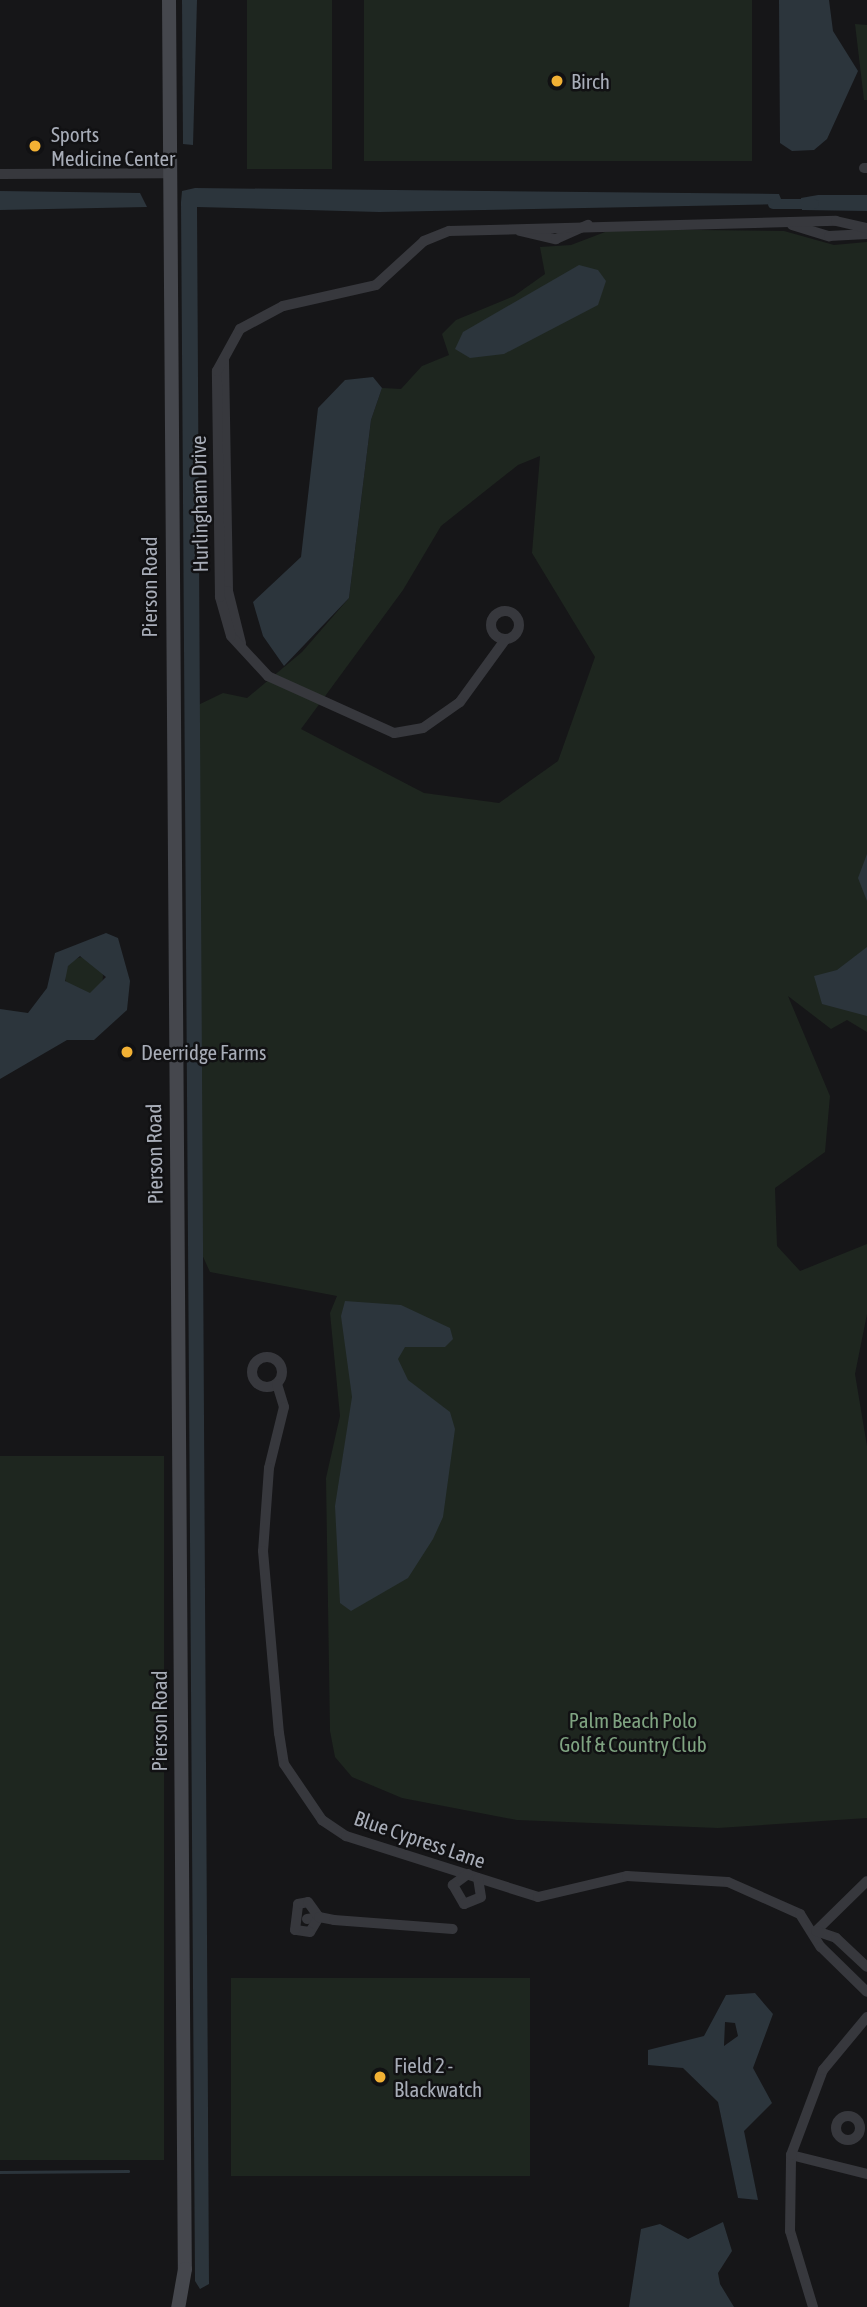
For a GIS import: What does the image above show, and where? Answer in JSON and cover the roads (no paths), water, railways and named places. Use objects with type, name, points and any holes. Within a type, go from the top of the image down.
[{"type":"street","name":"Pierson Road","points":[[169,0],[167,173],[185,2269],[178,2307]]},
{"type":"street","points":[[0,174],[167,173]]},
{"type":"street","name":"Hurlingham Drive","points":[[505,640],[460,702],[424,728],[394,733],[268,676],[227,628],[220,597],[217,371],[251,320],[370,288],[430,237],[456,230],[592,223],[836,221],[867,228]]},
{"type":"street","name":"Hurlingham Drive","points":[[781,222],[829,236],[867,234]]},
{"type":"street","name":"Hurlingham Drive","points":[[514,229],[556,239],[592,223]]},
{"type":"street","name":"Blue Cypress Lane","points":[[278,1384],[284,1407],[269,1468],[263,1551],[284,1764],[299,1793],[346,1836],[538,1897],[627,1876],[729,1882],[767,1894],[816,1931],[835,1938],[867,1968]]},
{"type":"street","points":[[816,1931],[867,1881]]},
{"type":"street","points":[[313,1918],[453,1929]]},
{"type":"street","name":"Blue Cypress Lane","points":[[816,1931],[821,1947],[867,1992]]},
{"type":"street","points":[[813,2307],[790,2231],[791,2155],[823,2070],[867,2017]]},
{"type":"street","points":[[791,2155],[867,2174]]},
{"type":"waterway","points":[[773,204],[814,204]]},
{"type":"waterway","points":[[0,2172],[128,2171]]},
{"type":"place","name":"Birch","points":[[557,81]]},
{"type":"place","name":"Sports Medicine Center","points":[[35,146]]},
{"type":"place","name":"Deerridge Farms","points":[[127,1052]]},
{"type":"place","name":"Field 2 - Blackwatch","points":[[380,2077]]},
{"type":"park label","name":"Palm Beach Polo Golf & Country Club","points":[[633,1732]]}]
